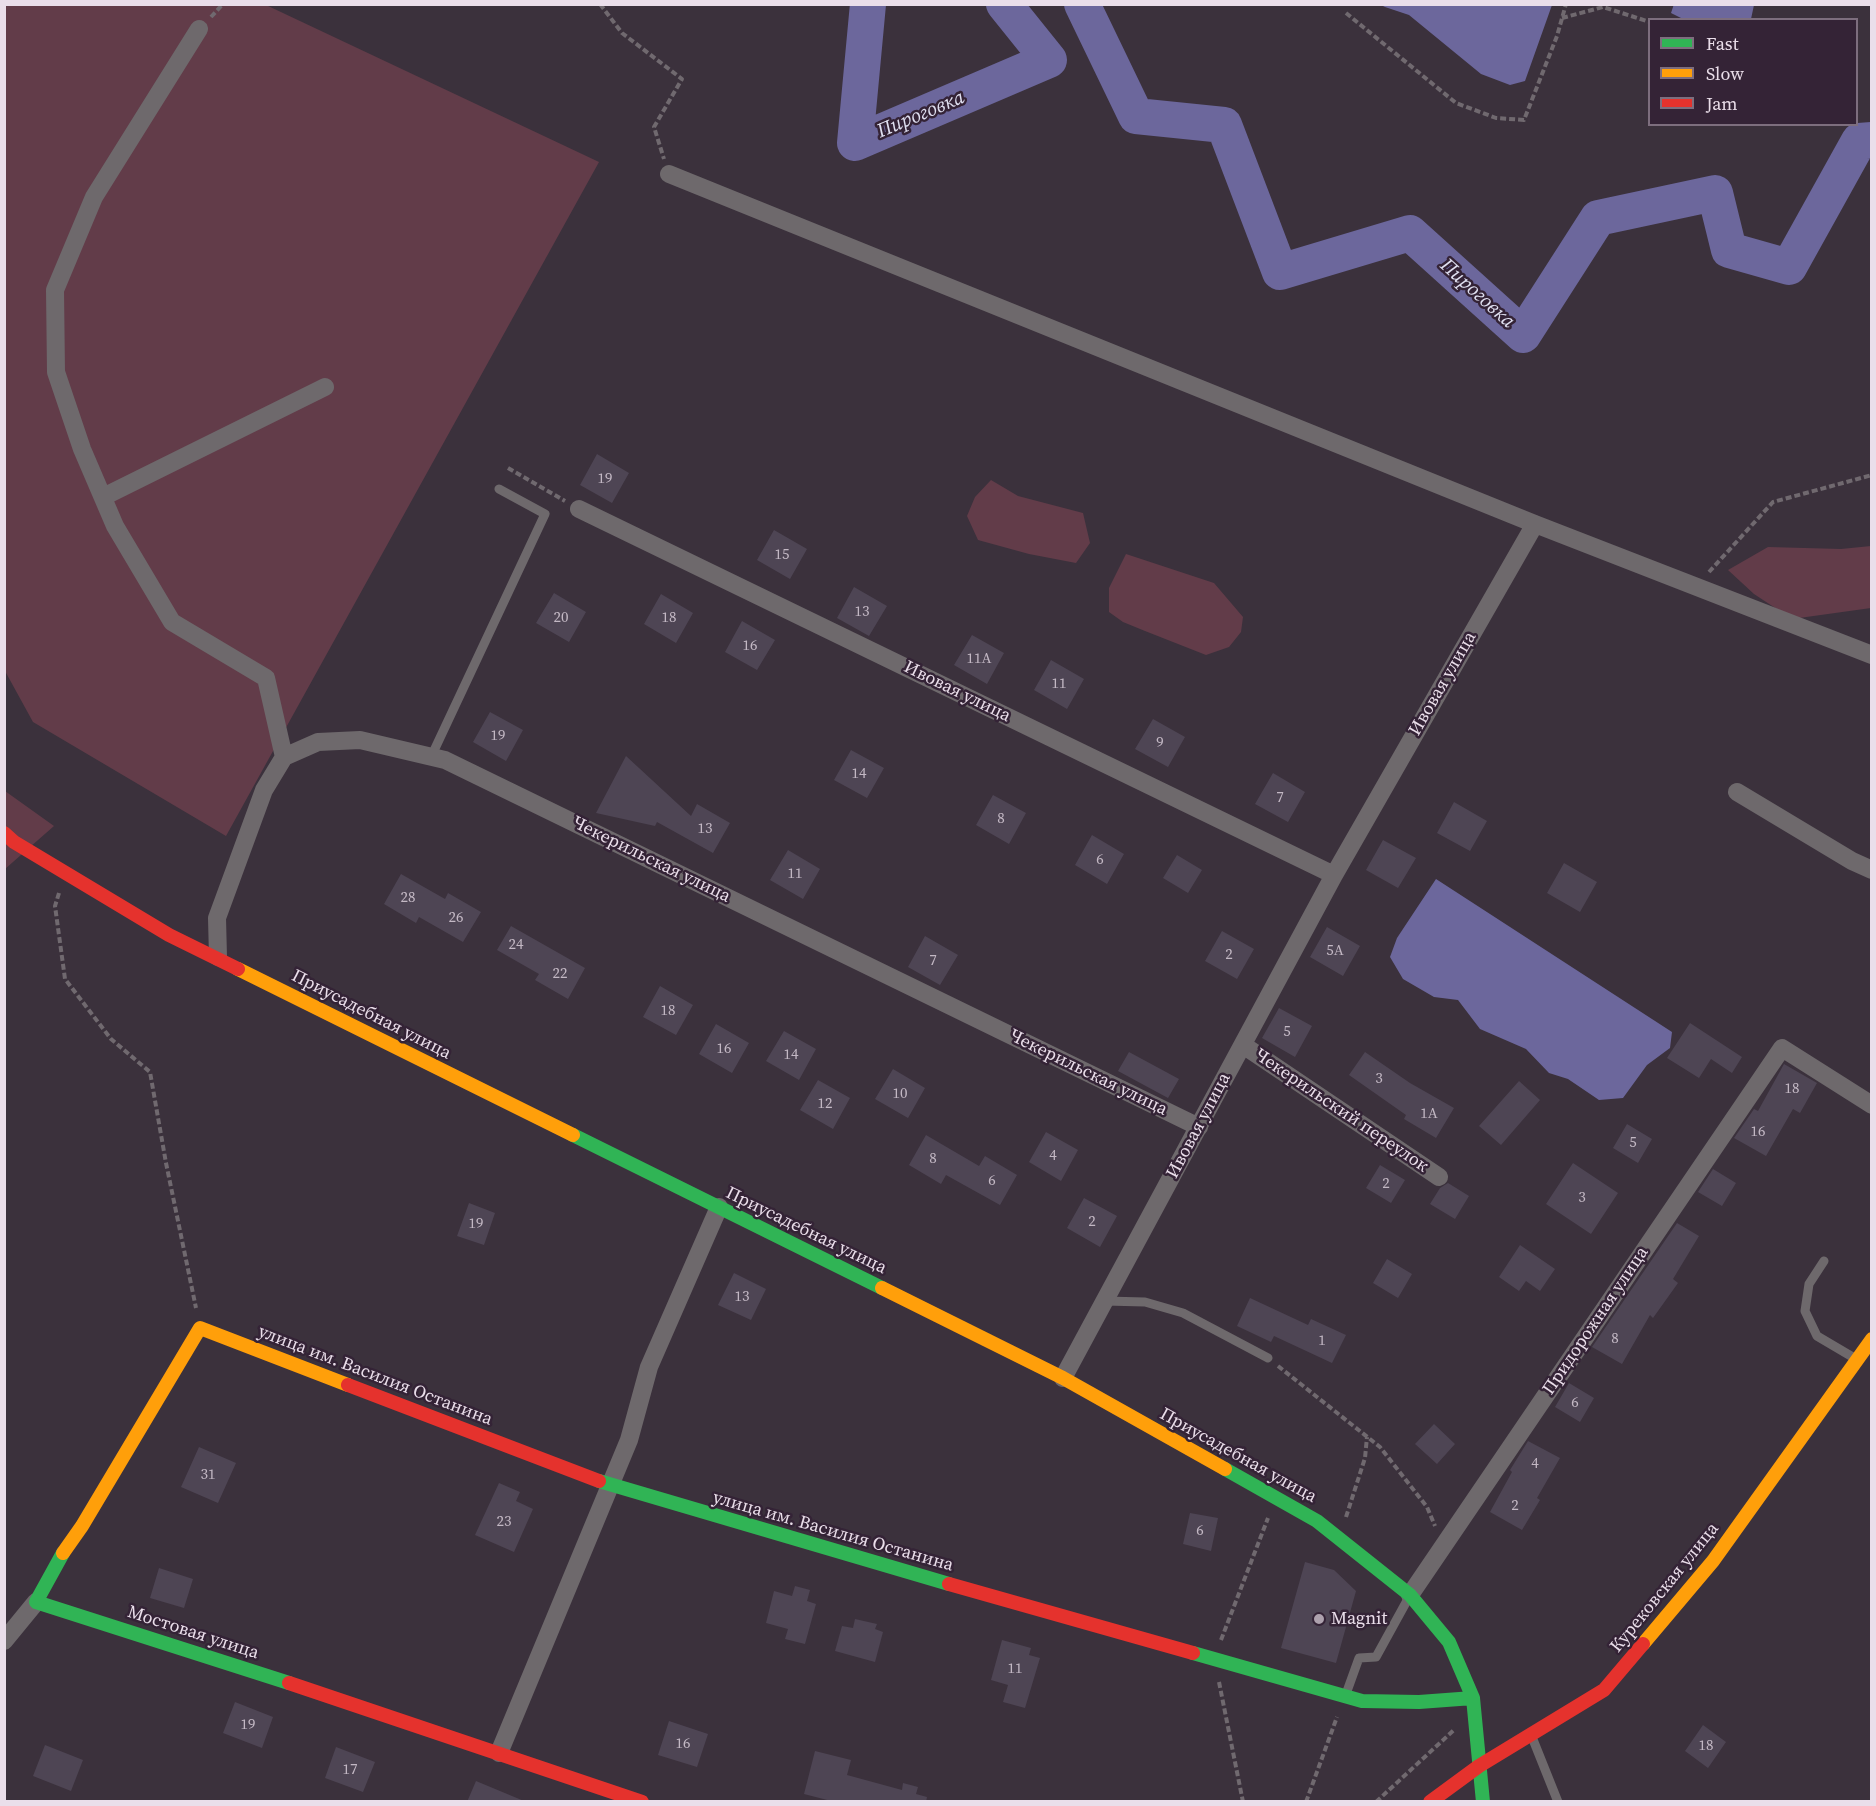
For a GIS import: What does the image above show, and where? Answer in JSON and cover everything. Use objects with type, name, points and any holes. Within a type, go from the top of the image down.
[{"type":"street","points":[[199,29],[94,197],[55,290],[56,372],[82,449],[115,526],[172,622],[266,678],[284,757],[264,790],[217,918],[218,957]]},
{"type":"street","points":[[669,174],[1535,524],[1872,655]]},
{"type":"street","points":[[103,497],[325,387]]},
{"type":"street","name":"Ивовая улица","points":[[579,509],[1334,875]]},
{"type":"street","name":"Ивовая улица","points":[[1063,1378],[1334,875],[1535,524]]},
{"type":"street","name":"Чекерильская улица","points":[[284,757],[318,742],[360,740],[445,760],[1199,1126]]},
{"type":"street","points":[[1737,792],[1852,861],[1872,870]]},
{"type":"street","name":"Приусадебная улица","points":[[4,833],[14,842],[169,934],[1063,1378],[1317,1521],[1410,1595],[1449,1642],[1474,1705],[1483,1802]]},
{"type":"street","name":"Чекерильский переулок","points":[[1243,1045],[1439,1176]]},
{"type":"street","name":"Придорожная улица","points":[[1410,1595],[1782,1048],[1872,1105]]},
{"type":"street","points":[[499,1753],[629,1440],[649,1367],[719,1208]]},
{"type":"street","points":[[4,1641],[36,1602],[60,1557],[82,1526],[200,1328]]},
{"type":"street","name":"улица им. Василия Останина","points":[[200,1328],[611,1486],[1362,1701],[1474,1705]]},
{"type":"street","name":"Курековская улица","points":[[1430,1802],[1479,1766],[1604,1690],[1713,1561],[1872,1339]]},
{"type":"street","name":"Мостовая улица","points":[[36,1602],[322,1694],[642,1802]]},
{"type":"lane","points":[[431,757],[545,514],[499,489]]},
{"type":"lane","points":[[1824,1261],[1809,1284],[1805,1311],[1817,1336],[1856,1359]]},
{"type":"lane","points":[[1105,1301],[1145,1302],[1183,1313],[1268,1358]]},
{"type":"lane","points":[[1345,1696],[1359,1658],[1376,1657],[1410,1595]]},
{"type":"lane","points":[[1532,1734],[1558,1802]]},
{"type":"path","points":[[600,4],[622,33],[681,79],[654,127],[669,174]]},
{"type":"path","points":[[1346,13],[1456,103],[1496,118],[1524,120],[1557,36],[1566,4]]},
{"type":"path","points":[[1562,19],[1603,7],[1648,21]]},
{"type":"path","points":[[508,468],[579,509]]},
{"type":"path","points":[[1696,585],[1773,502],[1872,475]]},
{"type":"path","points":[[65,872],[55,906],[65,979],[111,1039],[150,1071],[166,1163],[200,1328]]},
{"type":"path","points":[[1268,1358],[1380,1447],[1427,1507],[1443,1546]]},
{"type":"path","points":[[1342,1541],[1345,1519],[1365,1458],[1367,1437]]},
{"type":"path","points":[[1306,1802],[1345,1696]]},
{"type":"path","points":[[1376,1802],[1474,1705]]},
{"type":"shaded area","points":[[1674,4],[1754,4],[1751,18],[1681,18],[1671,13]]},
{"type":"shaded area","points":[[4,5],[266,5],[599,162],[226,836],[33,722],[5,671]]},
{"type":"shaded area","points":[[1381,5],[1552,5],[1525,81],[1510,85],[1481,74],[1409,15]]},
{"type":"shaded area","points":[[991,480],[1018,496],[1083,513],[1090,543],[1076,563],[1029,554],[978,540],[967,516],[975,497]]},
{"type":"shaded area","points":[[1871,546],[1871,608],[1792,619],[1754,594],[1728,570],[1768,547],[1841,549]]},
{"type":"shaded area","points":[[1126,554],[1214,583],[1243,617],[1241,632],[1229,647],[1206,655],[1123,622],[1109,612],[1109,588]]},
{"type":"shaded area","points":[[5,791],[54,826],[5,869]]},
{"type":"shaded area","points":[[1436,879],[1672,1032],[1670,1048],[1647,1065],[1623,1098],[1599,1100],[1568,1079],[1549,1073],[1526,1049],[1480,1029],[1458,1000],[1434,997],[1403,979],[1390,957],[1397,938]]},
{"type":"building","points":[[597,454],[629,473],[612,503],[580,485]]},
{"type":"building","points":[[774,530],[807,549],[790,579],[757,560]]},
{"type":"building","points":[[854,587],[887,606],[869,636],[837,618]]},
{"type":"building","points":[[554,593],[586,612],[569,642],[536,623]]},
{"type":"building","points":[[661,594],[693,613],[676,643],[644,624]]},
{"type":"building","points":[[742,621],[775,640],[757,670],[725,652]]},
{"type":"building","points":[[972,635],[1004,653],[987,684],[954,665]]},
{"type":"building","points":[[1051,660],[1084,679],[1067,709],[1034,690]]},
{"type":"building","points":[[490,712],[523,730],[506,761],[473,742]]},
{"type":"building","points":[[1153,719],[1185,737],[1168,767],[1135,749]]},
{"type":"building","points":[[851,750],[884,768],[867,798],[834,780]]},
{"type":"building","points":[[626,756],[691,816],[697,804],[730,823],[713,853],[657,822],[655,826],[596,813]]},
{"type":"building","points":[[1273,773],[1305,792],[1288,822],[1255,804]]},
{"type":"building","points":[[993,795],[1026,813],[1009,844],[976,825]]},
{"type":"building","points":[[1454,802],[1487,821],[1470,851],[1437,833]]},
{"type":"building","points":[[1092,835],[1124,854],[1107,884],[1075,865]]},
{"type":"building","points":[[1383,840],[1416,858],[1398,888],[1366,870]]},
{"type":"building","points":[[788,850],[820,869],[803,899],[770,880]]},
{"type":"building","points":[[1177,855],[1202,870],[1188,893],[1163,878]]},
{"type":"building","points":[[1564,863],[1597,882],[1580,912],[1547,893]]},
{"type":"building","points":[[401,874],[445,899],[448,893],[481,912],[463,942],[419,917],[416,923],[384,904]]},
{"type":"building","points":[[511,926],[585,968],[568,999],[535,980],[539,974],[497,950]]},
{"type":"building","points":[[1327,927],[1360,946],[1343,976],[1310,957]]},
{"type":"building","points":[[1222,931],[1254,949],[1237,979],[1205,961]]},
{"type":"building","points":[[925,936],[958,955],[940,985],[908,967]]},
{"type":"building","points":[[660,986],[693,1005],[676,1035],[643,1017]]},
{"type":"building","points":[[1279,1008],[1312,1026],[1295,1057],[1262,1038]]},
{"type":"building","points":[[1690,1023],[1742,1057],[1732,1073],[1711,1059],[1699,1078],[1667,1058]]},
{"type":"building","points":[[716,1024],[749,1043],[732,1073],[699,1054]]},
{"type":"building","points":[[784,1031],[816,1049],[799,1080],[766,1061]]},
{"type":"building","points":[[1129,1052],[1179,1079],[1168,1098],[1118,1071]]},
{"type":"building","points":[[1365,1052],[1410,1083],[1454,1108],[1436,1138],[1404,1119],[1406,1115],[1349,1075]]},
{"type":"building","points":[[1784,1064],[1817,1083],[1800,1113],[1793,1109],[1766,1156],[1734,1138],[1754,1109],[1758,1111]]},
{"type":"building","points":[[893,1069],[925,1088],[908,1118],[875,1099]]},
{"type":"building","points":[[818,1080],[850,1098],[833,1129],[800,1110]]},
{"type":"building","points":[[1519,1081],[1540,1100],[1501,1145],[1479,1126]]},
{"type":"building","points":[[1627,1124],[1652,1139],[1638,1163],[1613,1148]]},
{"type":"building","points":[[1046,1132],[1078,1150],[1061,1181],[1029,1162]]},
{"type":"building","points":[[926,1135],[979,1166],[985,1156],[1017,1175],[1000,1205],[946,1175],[941,1184],[909,1165]]},
{"type":"building","points":[[1573,1163],[1618,1193],[1591,1234],[1546,1204]]},
{"type":"building","points":[[1380,1165],[1405,1180],[1391,1203],[1366,1188]]},
{"type":"building","points":[[1713,1169],[1736,1183],[1722,1206],[1698,1192]]},
{"type":"building","points":[[1448,1183],[1469,1196],[1455,1219],[1430,1204],[1440,1188]]},
{"type":"building","points":[[1084,1198],[1117,1216],[1100,1247],[1067,1228]]},
{"type":"building","points":[[469,1203],[495,1213],[484,1245],[457,1236]]},
{"type":"building","points":[[1677,1223],[1699,1236],[1673,1279],[1678,1283],[1653,1318],[1650,1315],[1622,1364],[1592,1347]]},
{"type":"building","points":[[1520,1245],[1555,1269],[1540,1291],[1526,1281],[1519,1291],[1499,1277]]},
{"type":"building","points":[[1387,1259],[1412,1274],[1398,1298],[1373,1283]]},
{"type":"building","points":[[734,1273],[766,1289],[751,1320],[718,1305]]},
{"type":"building","points":[[1250,1298],[1308,1325],[1311,1319],[1346,1335],[1332,1363],[1274,1336],[1271,1342],[1237,1326]]},
{"type":"building","points":[[1569,1383],[1594,1398],[1580,1422],[1555,1407]]},
{"type":"building","points":[[1434,1424],[1455,1444],[1437,1464],[1415,1444]]},
{"type":"building","points":[[1528,1441],[1560,1458],[1537,1498],[1540,1500],[1522,1530],[1490,1512],[1512,1472],[1510,1470]]},
{"type":"building","points":[[199,1447],[236,1463],[218,1503],[181,1487]]},
{"type":"building","points":[[499,1483],[520,1492],[516,1501],[533,1509],[514,1552],[475,1535]]},
{"type":"building","points":[[1190,1513],[1218,1518],[1211,1551],[1183,1544]]},
{"type":"building","name":"Magnit","points":[[1305,1562],[1334,1570],[1356,1591],[1336,1663],[1281,1648]]},
{"type":"building","points":[[159,1568],[193,1579],[184,1608],[150,1598]]},
{"type":"building","points":[[795,1586],[810,1590],[807,1601],[816,1604],[805,1644],[785,1639],[788,1629],[766,1623],[774,1591],[792,1596]]},
{"type":"building","points":[[855,1619],[877,1624],[875,1629],[883,1632],[875,1662],[835,1651],[842,1626],[853,1628]]},
{"type":"building","points":[[1002,1640],[1031,1648],[1029,1655],[1040,1658],[1025,1708],[1003,1702],[1008,1685],[991,1680]]},
{"type":"building","points":[[235,1702],[273,1717],[262,1748],[223,1733]]},
{"type":"building","points":[[669,1721],[708,1734],[697,1767],[658,1755]]},
{"type":"building","points":[[1703,1725],[1726,1742],[1708,1768],[1685,1751]]},
{"type":"building","points":[[45,1745],[83,1760],[71,1791],[33,1776]]},
{"type":"building","points":[[336,1747],[375,1762],[363,1792],[325,1778]]},
{"type":"building","points":[[815,1751],[851,1760],[847,1775],[902,1790],[903,1783],[918,1787],[916,1794],[927,1797],[926,1802],[835,1802],[804,1794]]},
{"type":"building","points":[[476,1781],[524,1801],[524,1802],[467,1802]]},
{"type":"waterway","name":"Пироговка","points":[[868,4],[855,143],[1049,60],[1004,4]]},
{"type":"waterway","name":"Пироговка","points":[[1082,4],[1136,116],[1224,125],[1280,272],[1410,233],[1523,335],[1598,218],[1715,193],[1729,250],[1789,267],[1859,141],[1872,140]]},
{"type":"traffic: fast","points":[[573,1135],[882,1288]]},
{"type":"traffic: fast","points":[[1225,1469],[1317,1521],[1410,1595],[1449,1642],[1473,1698],[1483,1802]]},
{"type":"traffic: fast","points":[[599,1481],[949,1584]]},
{"type":"traffic: fast","points":[[63,1553],[36,1602],[289,1683]]},
{"type":"traffic: fast","points":[[1193,1653],[1362,1701],[1419,1702],[1473,1698]]},
{"type":"traffic: slow","points":[[238,969],[573,1135]]},
{"type":"traffic: slow","points":[[882,1288],[1063,1378],[1225,1469]]},
{"type":"traffic: slow","points":[[63,1553],[82,1526],[200,1328],[348,1385]]},
{"type":"traffic: slow","points":[[1643,1644],[1713,1561],[1872,1339]]},
{"type":"traffic: jam","points":[[4,833],[14,842],[169,935],[238,969]]},
{"type":"traffic: jam","points":[[348,1385],[599,1481]]},
{"type":"traffic: jam","points":[[949,1584],[1193,1653]]},
{"type":"traffic: jam","points":[[1430,1802],[1479,1766],[1604,1690],[1643,1644]]},
{"type":"traffic: jam","points":[[289,1683],[642,1802]]},
{"type":"place","name":"Magnit","points":[[1319,1619]]}]
